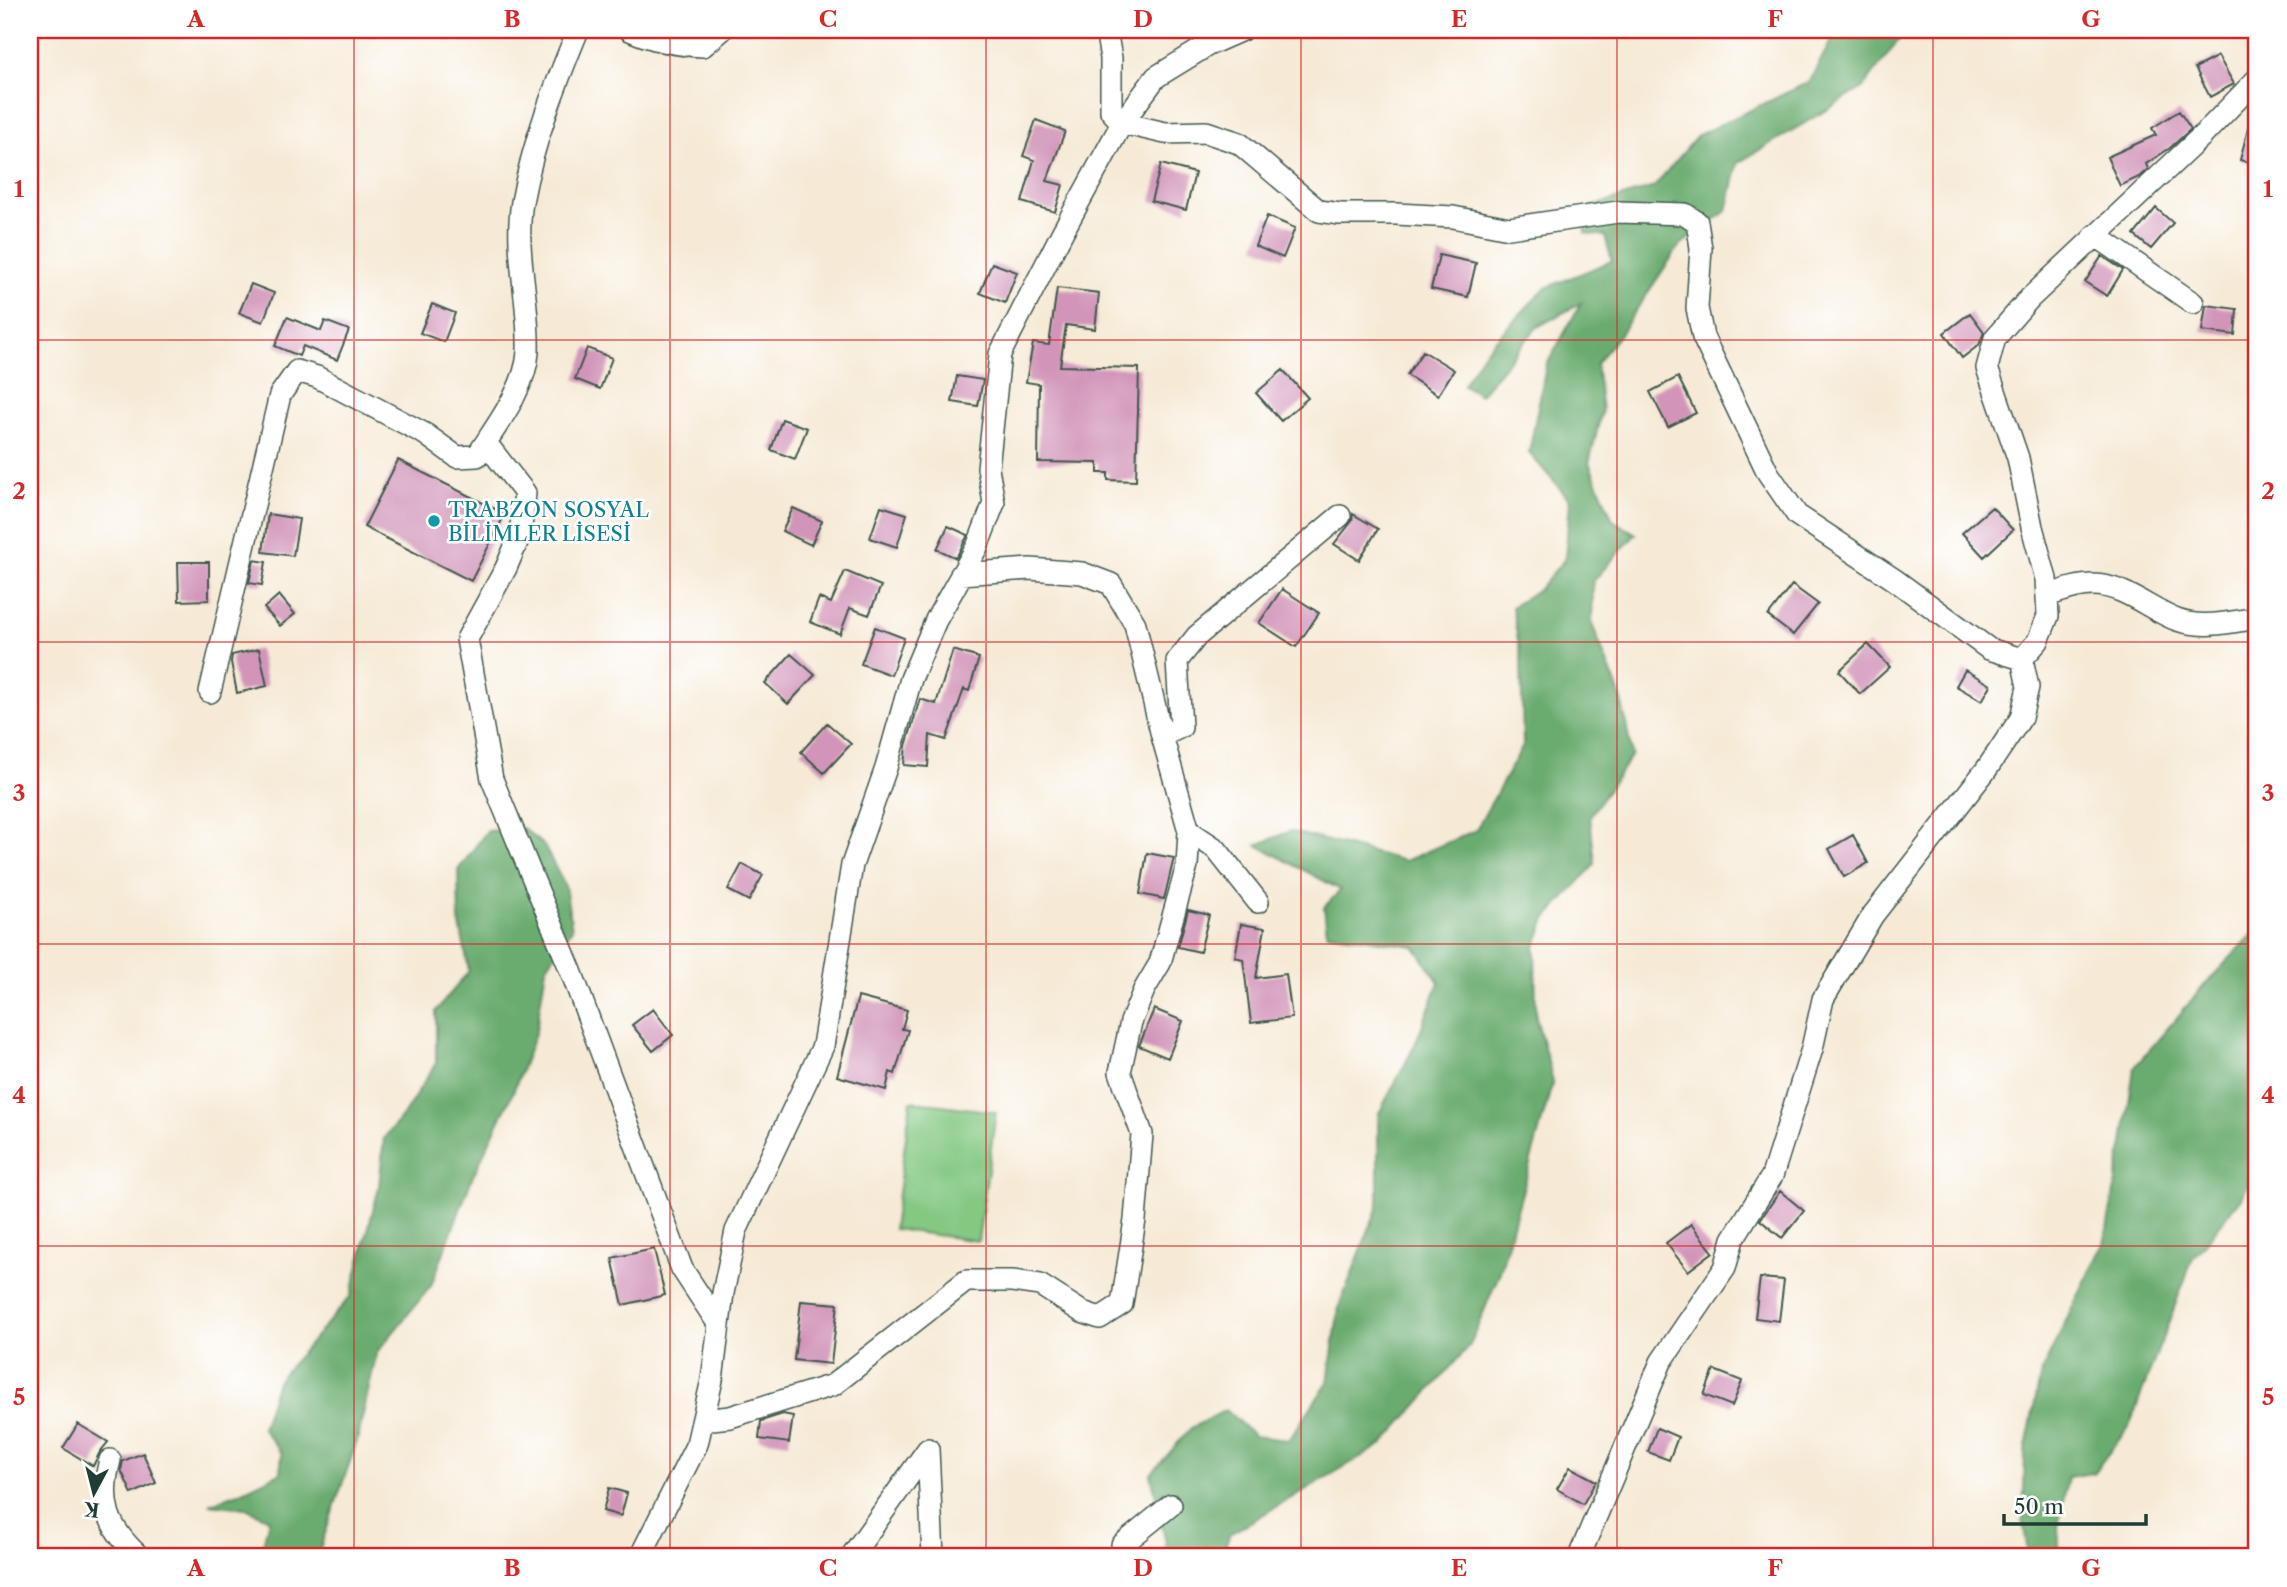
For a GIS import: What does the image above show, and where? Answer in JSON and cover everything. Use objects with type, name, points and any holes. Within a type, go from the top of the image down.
[{"type":"street","points":[[210,692],[280,395],[298,371],[317,377],[425,433],[457,457],[477,456],[514,399],[528,354],[522,204],[544,113],[578,30]]},
{"type":"street","points":[[630,30],[645,37],[678,45],[703,46],[722,30]]},
{"type":"street","points":[[1106,30],[1111,58],[1111,111],[1122,123],[1165,133],[1206,132],[1239,144],[1319,211],[1453,218],[1510,228],[1618,212],[1685,214],[1697,222],[1701,248],[1697,308],[1703,337],[1768,473],[1797,515],[1895,580],[1989,649],[2022,659]]},
{"type":"street","points":[[640,1557],[697,1444],[712,1380],[723,1293],[736,1231],[823,1045],[852,865],[886,768],[911,679],[936,620],[976,547],[994,503],[988,468],[1000,354],[1122,123],[1156,77],[1208,45],[1242,30]]},
{"type":"street","points":[[2022,659],[2038,641],[2048,615],[2046,579],[2018,458],[1987,368],[1995,338],[2029,299],[2203,135],[2257,79]]},
{"type":"street","points":[[2095,236],[2193,303]]},
{"type":"street","points":[[486,443],[525,494],[520,535],[506,568],[467,639],[492,779],[571,971],[682,1269],[719,1325]]},
{"type":"street","points":[[1162,736],[1181,727],[1177,661],[1197,636],[1340,516]]},
{"type":"street","points":[[703,1420],[730,1417],[833,1385],[966,1281],[1012,1281],[1040,1285],[1082,1312],[1100,1318],[1122,1304],[1135,1220],[1142,1134],[1121,1072],[1131,1022],[1144,990],[1160,963],[1187,866],[1189,831],[1162,736],[1135,624],[1111,584],[1082,573],[1030,569],[961,574]]},
{"type":"street","points":[[2047,596],[2069,588],[2094,585],[2111,588],[2179,621],[2214,624],[2257,618]]},
{"type":"street","points":[[1579,1557],[1661,1362],[1724,1268],[1733,1239],[1772,1176],[1812,1049],[1823,999],[1873,915],[1986,770],[2021,718],[2028,687],[2022,659]]},
{"type":"street","points":[[1189,831],[1216,849],[1258,902]]},
{"type":"street","points":[[850,1557],[928,1449],[933,1557]]},
{"type":"street","points":[[110,1460],[103,1484],[108,1513],[123,1542],[140,1557]]},
{"type":"street","points":[[1123,1557],[1122,1545],[1171,1504]]},
{"type":"green space","points":[[1837,30],[1906,30],[1863,88],[1738,163],[1727,211],[1680,245],[1620,334],[1596,364],[1602,410],[1589,463],[1613,520],[1636,534],[1593,581],[1592,624],[1621,698],[1632,755],[1590,816],[1595,864],[1546,919],[1535,947],[1536,1017],[1553,1081],[1500,1272],[1470,1345],[1383,1444],[1230,1534],[1221,1557],[1162,1557],[1166,1543],[1151,1474],[1191,1428],[1226,1410],[1254,1436],[1289,1440],[1328,1382],[1339,1307],[1378,1206],[1378,1115],[1414,1047],[1439,982],[1414,946],[1327,933],[1324,907],[1341,890],[1257,845],[1290,831],[1405,861],[1476,830],[1523,746],[1521,657],[1512,607],[1539,589],[1565,559],[1570,500],[1529,453],[1546,366],[1581,303],[1537,327],[1480,395],[1463,385],[1483,353],[1545,288],[1612,261],[1605,236],[1585,233],[1588,208],[1654,187],[1698,135],[1809,82]]},
{"type":"green space","points":[[523,828],[544,846],[565,886],[572,929],[546,968],[536,1031],[513,1092],[472,1178],[431,1286],[377,1352],[357,1441],[317,1557],[260,1557],[269,1519],[246,1508],[209,1504],[280,1473],[282,1454],[262,1428],[277,1381],[351,1296],[379,1187],[384,1138],[402,1117],[436,1063],[436,1011],[469,971],[459,920],[458,870],[487,831]]},
{"type":"green space","points":[[2257,930],[2257,1169],[2241,1198],[2193,1258],[2129,1427],[2093,1473],[2068,1477],[2058,1527],[2060,1557],[2029,1557],[2023,1521],[2025,1452],[2041,1372],[2105,1240],[2134,1068],[2208,981]]},
{"type":"green space","points":[[911,1101],[996,1112],[978,1241],[893,1229]]},
{"type":"building","points":[[2218,56],[2234,84],[2210,97],[2195,68]]},
{"type":"building","points":[[2179,111],[2191,129],[2170,148],[2146,164],[2148,169],[2139,177],[2120,186],[2107,157],[2156,135],[2152,128]]},
{"type":"building","points":[[2252,113],[2257,114],[2257,165],[2240,160]]},
{"type":"building","points":[[1036,120],[1065,131],[1047,181],[1063,185],[1055,212],[1022,202],[1034,160],[1023,156]]},
{"type":"building","points":[[1161,164],[1195,173],[1186,210],[1151,201]]},
{"type":"building","points":[[2156,208],[2173,223],[2151,249],[2134,235]]},
{"type":"building","points":[[1267,216],[1295,228],[1283,258],[1255,246]]},
{"type":"building","points":[[1439,255],[1476,263],[1468,297],[1431,289]]},
{"type":"building","points":[[2102,256],[2123,270],[2107,296],[2085,282]]},
{"type":"building","points":[[992,263],[1017,272],[1005,303],[980,293]]},
{"type":"building","points":[[251,284],[274,293],[263,322],[239,313]]},
{"type":"building","points":[[1057,288],[1099,293],[1095,329],[1066,325],[1060,366],[1139,368],[1136,481],[1108,480],[1108,473],[1098,473],[1098,463],[1038,462],[1039,384],[1026,382],[1033,343],[1049,345]]},
{"type":"building","points":[[432,304],[455,313],[444,342],[420,333]]},
{"type":"building","points":[[2206,305],[2237,309],[2235,335],[2202,331]]},
{"type":"building","points":[[1970,313],[1984,332],[1979,345],[1962,358],[1944,333]]},
{"type":"building","points":[[287,317],[321,331],[325,321],[349,330],[337,360],[303,346],[299,356],[275,346]]},
{"type":"building","points":[[587,348],[612,358],[600,389],[575,379]]},
{"type":"building","points":[[1423,351],[1454,370],[1438,395],[1407,375]]},
{"type":"building","points":[[1283,370],[1308,398],[1281,421],[1256,393]]},
{"type":"building","points":[[957,376],[983,380],[978,406],[952,402]]},
{"type":"building","points":[[1678,377],[1696,413],[1668,427],[1650,392]]},
{"type":"building","points":[[782,419],[807,428],[795,459],[771,450]]},
{"type":"building","name":"TRABZON SOSYAL BİLİMLER LİSESİ","points":[[398,460],[505,514],[471,581],[364,527]]},
{"type":"building","points":[[881,506],[907,514],[897,547],[870,538]]},
{"type":"building","points":[[1992,507],[2013,530],[1984,557],[1962,533]]},
{"type":"building","points":[[793,508],[822,521],[811,545],[782,531]]},
{"type":"building","points":[[268,514],[299,519],[293,556],[263,552]]},
{"type":"building","points":[[1353,514],[1378,529],[1359,560],[1334,544],[1352,521]]},
{"type":"building","points":[[948,526],[968,535],[956,558],[937,549]]},
{"type":"building","points":[[254,560],[266,562],[262,585],[249,583]]},
{"type":"building","points":[[178,562],[209,562],[209,600],[179,601]]},
{"type":"building","points":[[845,571],[881,586],[869,615],[850,608],[840,634],[810,622],[819,598],[831,603]]},
{"type":"building","points":[[1792,585],[1818,604],[1793,635],[1768,616]]},
{"type":"building","points":[[1282,589],[1319,613],[1296,647],[1259,623]]},
{"type":"building","points":[[279,595],[295,614],[280,626],[264,608]]},
{"type":"building","points":[[875,627],[904,638],[891,675],[861,664]]},
{"type":"building","points":[[1868,644],[1890,667],[1860,694],[1839,671]]},
{"type":"building","points":[[259,649],[267,686],[237,693],[232,655]]},
{"type":"building","points":[[953,650],[979,658],[969,691],[964,689],[946,740],[930,735],[928,767],[904,765],[906,746],[920,699],[936,704]]},
{"type":"building","points":[[791,654],[815,675],[788,704],[765,683]]},
{"type":"building","points":[[1965,670],[1991,685],[1982,701],[1956,686]]},
{"type":"building","points":[[827,723],[851,744],[824,773],[801,752]]},
{"type":"building","points":[[1853,835],[1868,863],[1844,877],[1829,849]]},
{"type":"building","points":[[1147,853],[1174,858],[1164,899],[1140,894]]},
{"type":"building","points":[[742,864],[763,875],[749,901],[728,890]]},
{"type":"building","points":[[1188,910],[1209,915],[1200,952],[1178,947]]},
{"type":"building","points":[[1241,924],[1265,928],[1256,978],[1286,974],[1292,1018],[1251,1023],[1243,959],[1235,957]]},
{"type":"building","points":[[858,997],[907,1010],[902,1029],[908,1030],[895,1074],[890,1072],[886,1090],[837,1076]]},
{"type":"building","points":[[653,1009],[673,1035],[653,1051],[632,1025]]},
{"type":"building","points":[[1154,1009],[1183,1021],[1168,1058],[1139,1046]]},
{"type":"building","points":[[1780,1191],[1804,1211],[1782,1238],[1760,1220]]},
{"type":"building","points":[[1691,1224],[1713,1252],[1688,1271],[1666,1243]]},
{"type":"building","points":[[654,1249],[665,1295],[623,1305],[612,1258]]},
{"type":"building","points":[[1760,1278],[1784,1280],[1779,1321],[1755,1318]]},
{"type":"building","points":[[801,1301],[838,1304],[831,1364],[794,1360]]},
{"type":"building","points":[[1714,1370],[1742,1381],[1732,1406],[1704,1395]]},
{"type":"building","points":[[783,1414],[793,1416],[789,1443],[759,1439],[761,1421]]},
{"type":"building","points":[[78,1424],[108,1442],[93,1466],[63,1448]]},
{"type":"building","points":[[1657,1428],[1678,1437],[1669,1460],[1648,1452]]},
{"type":"building","points":[[143,1453],[156,1483],[132,1494],[121,1470],[123,1461]]},
{"type":"building","points":[[1570,1467],[1596,1481],[1583,1504],[1557,1489]]},
{"type":"building","points":[[609,1488],[627,1493],[621,1516],[603,1511]]},
{"type":"place","name":"TRABZON SOSYAL BİLİMLER LİSESİ","points":[[434,521]]}]
